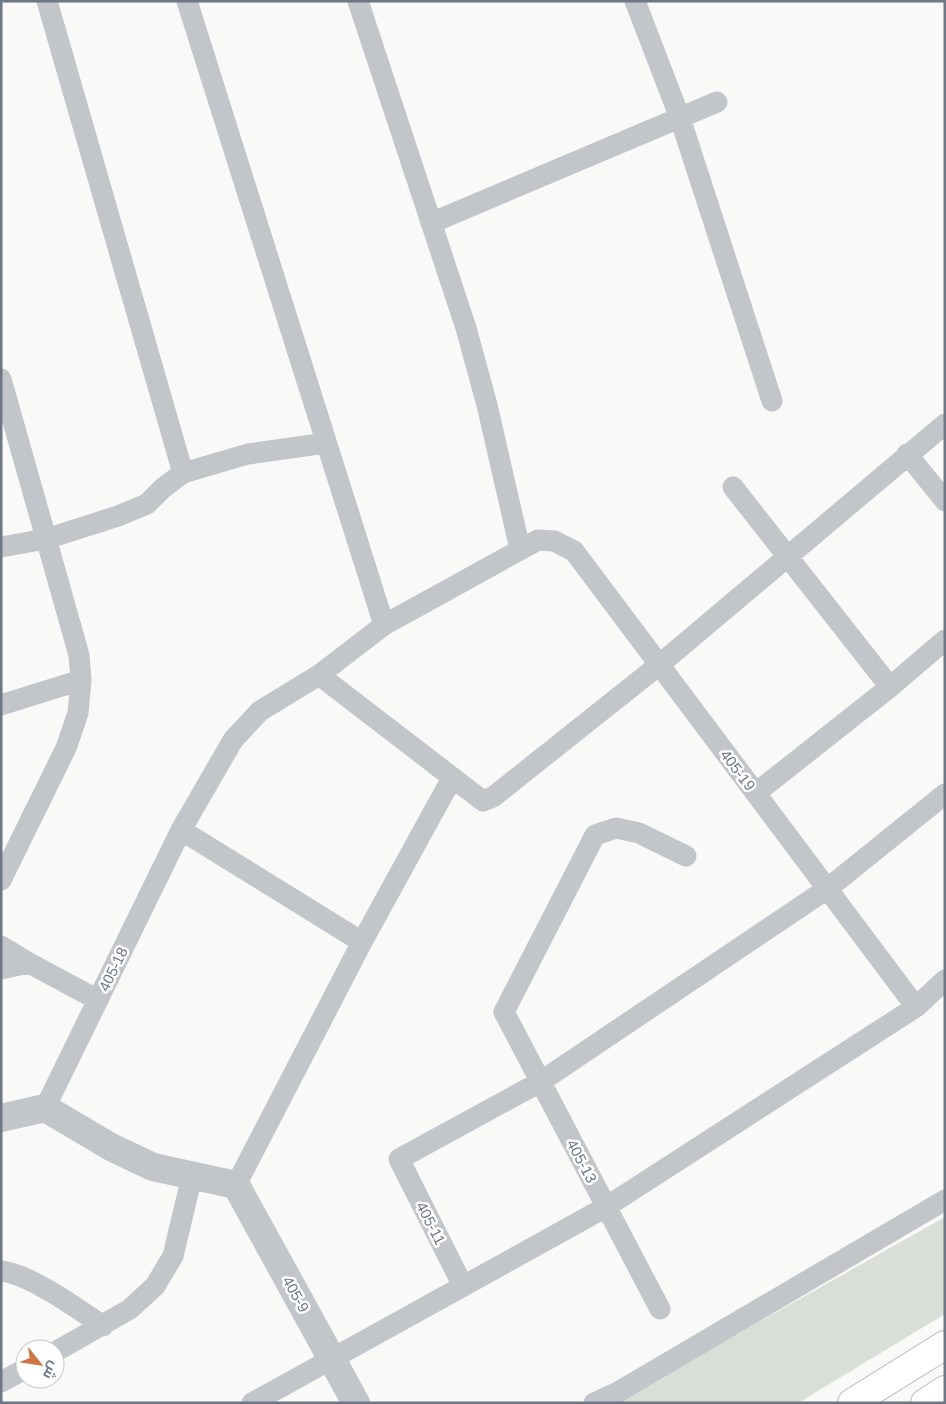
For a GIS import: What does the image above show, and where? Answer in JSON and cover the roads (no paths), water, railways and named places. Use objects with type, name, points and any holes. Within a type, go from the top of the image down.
[{"type":"main road","points":[[852,1403],[945,1345]]},
{"type":"main road","points":[[925,1403],[945,1390]]},
{"type":"street","points":[[47,1],[183,473]]},
{"type":"street","points":[[187,1],[384,625]]},
{"type":"street","points":[[358,1],[466,328],[520,549]]},
{"type":"street","points":[[635,1],[680,118],[772,401]]},
{"type":"street","points":[[432,223],[717,102]]},
{"type":"street","points":[[1,379],[79,655],[82,680],[78,713],[66,748],[1,880]]},
{"type":"street","points":[[319,675],[483,801],[493,797],[659,665],[907,454],[945,424]]},
{"type":"street","points":[[1,547],[46,539],[118,516],[147,504],[163,488],[183,473],[248,454],[326,443]]},
{"type":"street","points":[[907,454],[945,501]]},
{"type":"street","points":[[733,487],[890,686]]},
{"type":"street","name":"405-18","points":[[45,1108],[181,830],[233,740],[260,711],[319,675],[384,625],[538,540],[554,541]]},
{"type":"street","name":"405-19","points":[[554,541],[574,551],[916,1007]]},
{"type":"street","points":[[756,793],[945,640]]},
{"type":"street","points":[[1,706],[82,680]]},
{"type":"street","points":[[1,1118],[45,1108],[111,1147],[152,1167],[236,1185],[362,942],[452,778]]},
{"type":"street","points":[[540,1082],[827,889],[945,794]]},
{"type":"street","name":"405-13","points":[[660,1309],[504,1012],[595,835],[616,828],[639,833],[686,856]]},
{"type":"street","points":[[181,830],[362,942]]},
{"type":"street","points":[[1,946],[98,1000]]},
{"type":"street","points":[[1,969],[29,963]]},
{"type":"street","points":[[252,1403],[606,1207],[916,1007],[945,980]]},
{"type":"street","name":"405-11","points":[[463,1286],[399,1160],[540,1082]]},
{"type":"street","points":[[65,1347],[130,1309],[156,1286],[173,1256],[192,1176]]},
{"type":"street","name":"405-9","points":[[236,1185],[356,1403]]},
{"type":"street","points":[[594,1403],[626,1387],[945,1200]]},
{"type":"street","points":[[1,1271],[10,1272],[48,1291],[103,1326]]},
{"type":"street","points":[[1,1382],[15,1374]]}]
